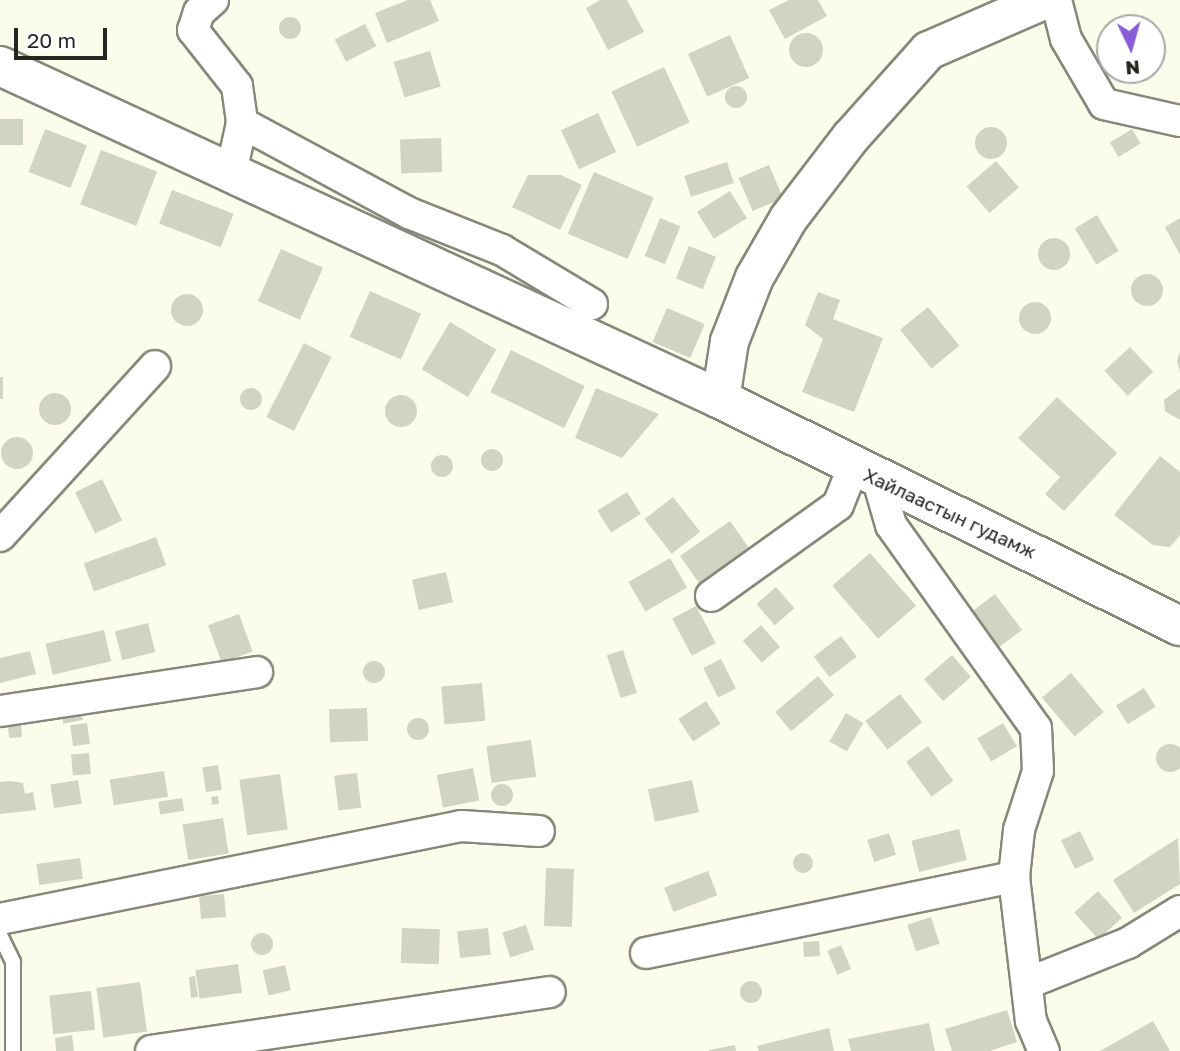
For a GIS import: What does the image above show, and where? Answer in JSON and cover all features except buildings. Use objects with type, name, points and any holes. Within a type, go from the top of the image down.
[{"type":"main road","name":"Хайлаастын гудамж","points":[[0,66],[230,177],[720,399],[865,474],[1180,626]]},
{"type":"street","points":[[213,0],[199,12],[193,30],[237,86],[242,123],[230,177]]},
{"type":"street","points":[[720,399],[729,341],[754,277],[788,218],[850,137],[928,50],[1044,0]]},
{"type":"street","points":[[1056,0],[1066,39],[1104,104],[1180,121]]},
{"type":"street","points":[[242,123],[409,213],[502,250],[592,304]]},
{"type":"street","points":[[0,536],[155,366]]},
{"type":"street","points":[[711,596],[838,505],[865,474],[891,525],[1037,727],[1038,771],[1019,830],[1014,877],[1031,1021],[1044,1051]]},
{"type":"street","points":[[0,711],[257,672]]},
{"type":"street","points":[[0,919],[461,826],[539,831]]},
{"type":"street","points":[[646,953],[1014,877]]},
{"type":"street","points":[[1028,983],[1128,943],[1180,911]]},
{"type":"street","points":[[150,1051],[550,992]]},
{"type":"lane","points":[[0,935],[13,961],[13,1051]]}]
